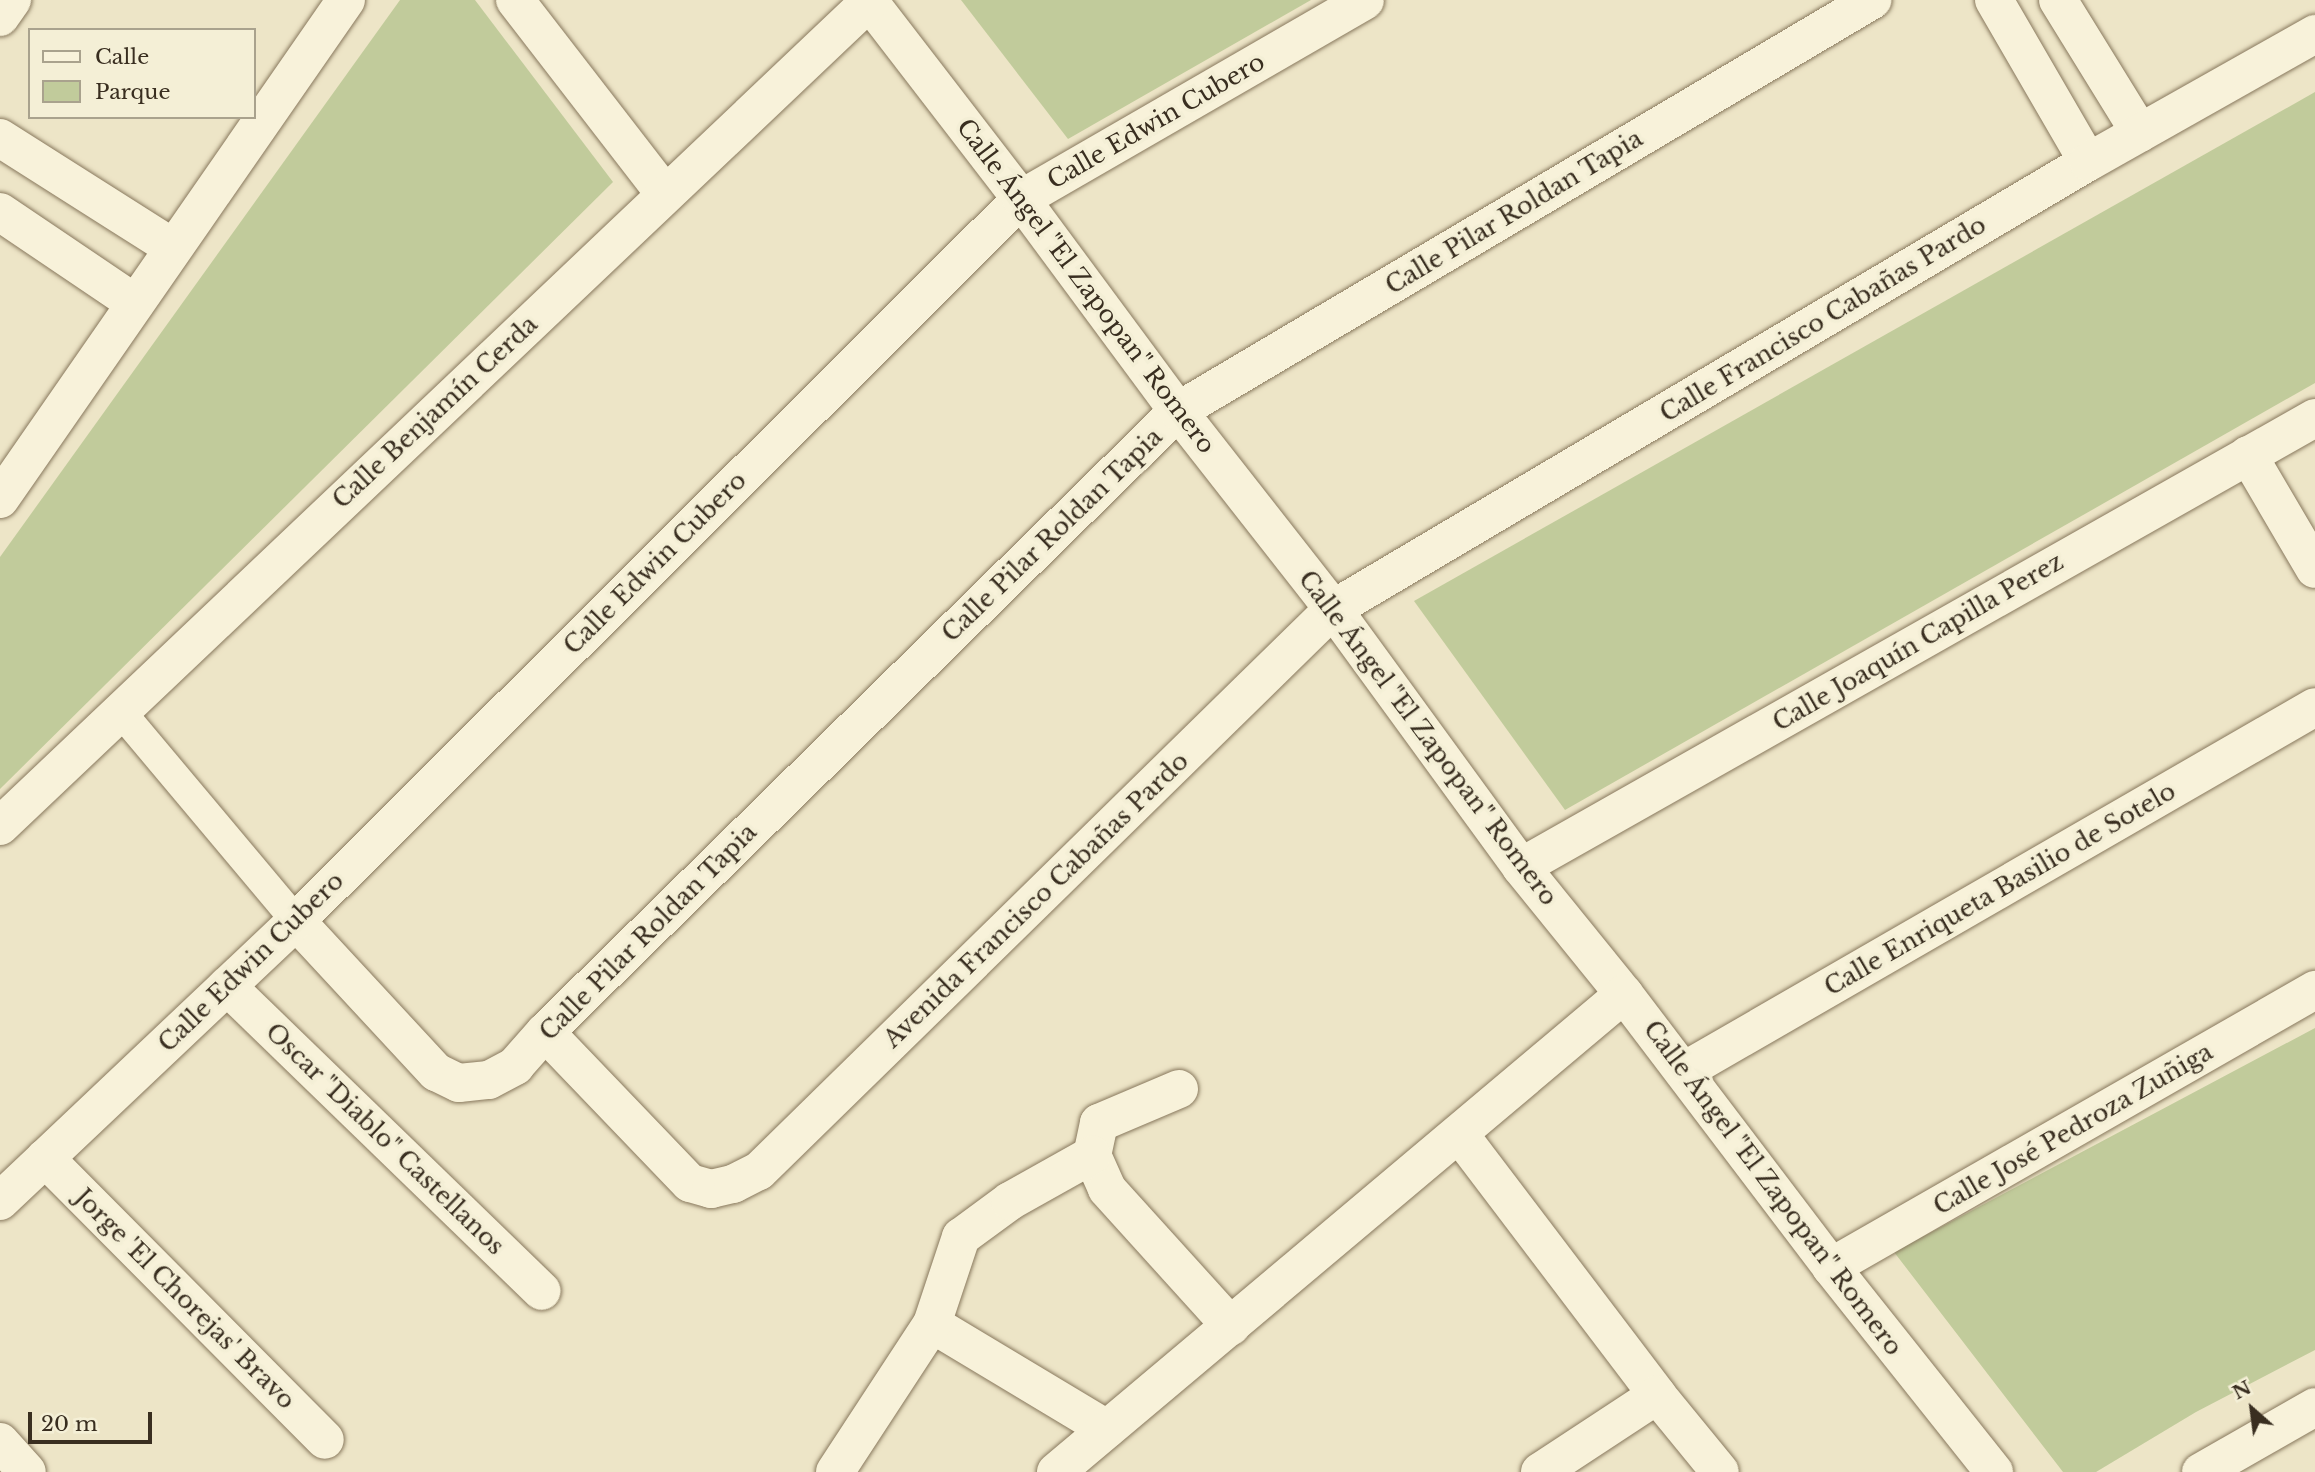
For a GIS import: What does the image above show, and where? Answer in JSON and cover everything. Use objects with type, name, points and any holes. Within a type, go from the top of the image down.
[{"type":"street","points":[[0,17],[12,0]]},
{"type":"street","points":[[0,499],[172,247],[346,0]]},
{"type":"street","points":[[515,0],[665,194]]},
{"type":"street","name":"Calle Benjamín Cerda","points":[[0,827],[869,0]]},
{"type":"street","name":"Calle Ángel \"El Zapopan\" Romero","points":[[869,0],[1178,411],[1333,609],[1521,867],[1624,993],[1831,1267],[1994,1472]]},
{"type":"street","name":"Calle Edwin Cubero","points":[[0,1201],[296,921],[1021,199],[1365,0]]},
{"type":"street","name":"Calle Pilar Roldan Tapia","points":[[296,921],[436,1072],[459,1083],[489,1080],[515,1066],[545,1032],[1178,411],[1872,0]]},
{"type":"street","points":[[1994,0],[2088,162]]},
{"type":"street","points":[[2058,0],[2140,133]]},
{"type":"street","name":"Calle Francisco Cabañas Pardo","points":[[1333,609],[2088,162],[2315,34]]},
{"type":"street","points":[[0,138],[172,247]]},
{"type":"street","points":[[0,212],[135,303]]},
{"type":"street","name":"Calle Joaquín Capilla Perez","points":[[1521,867],[2248,456],[2310,433]]},
{"type":"street","points":[[2248,456],[2315,569]]},
{"type":"street","name":"Avenida Francisco Cabañas Pardo","points":[[545,1032],[691,1184],[711,1189],[733,1184],[759,1171],[1333,609]]},
{"type":"street","name":"Calle Enriqueta Basilio de Sotelo","points":[[1684,1071],[2315,707]]},
{"type":"street","points":[[120,711],[296,921]]},
{"type":"street","name":"Oscar \"Diablo\" Castellanos","points":[[227,986],[542,1291]]},
{"type":"street","name":"Calle José Pedroza Zuñiga","points":[[1831,1267],[2315,990]]},
{"type":"street","points":[[1056,1472],[1460,1135],[1624,993]]},
{"type":"street","points":[[1179,1089],[1099,1124],[1092,1154],[1107,1189],[1231,1326]]},
{"type":"street","points":[[1460,1135],[1657,1395],[1720,1472]]},
{"type":"street","points":[[835,1472],[932,1324],[961,1237],[1010,1201],[1092,1154]]},
{"type":"street","name":"Jorge 'El Chorejas' Bravo","points":[[45,1158],[325,1440]]},
{"type":"street","points":[[932,1324],[1107,1429]]},
{"type":"street","points":[[1540,1472],[1657,1395]]},
{"type":"street","points":[[2201,1472],[2315,1407]]},
{"type":"street","points":[[0,1442],[27,1472]]},
{"type":"green space","points":[[400,0],[475,0],[613,182],[0,789],[0,557]]},
{"type":"green space","points":[[961,0],[1311,0],[1068,139]]},
{"type":"green space","points":[[2315,92],[2315,383],[1565,810],[1414,601]]},
{"type":"green space","points":[[2315,1028],[2315,1350],[2196,1412],[2096,1472],[2063,1472],[1894,1252]]}]
